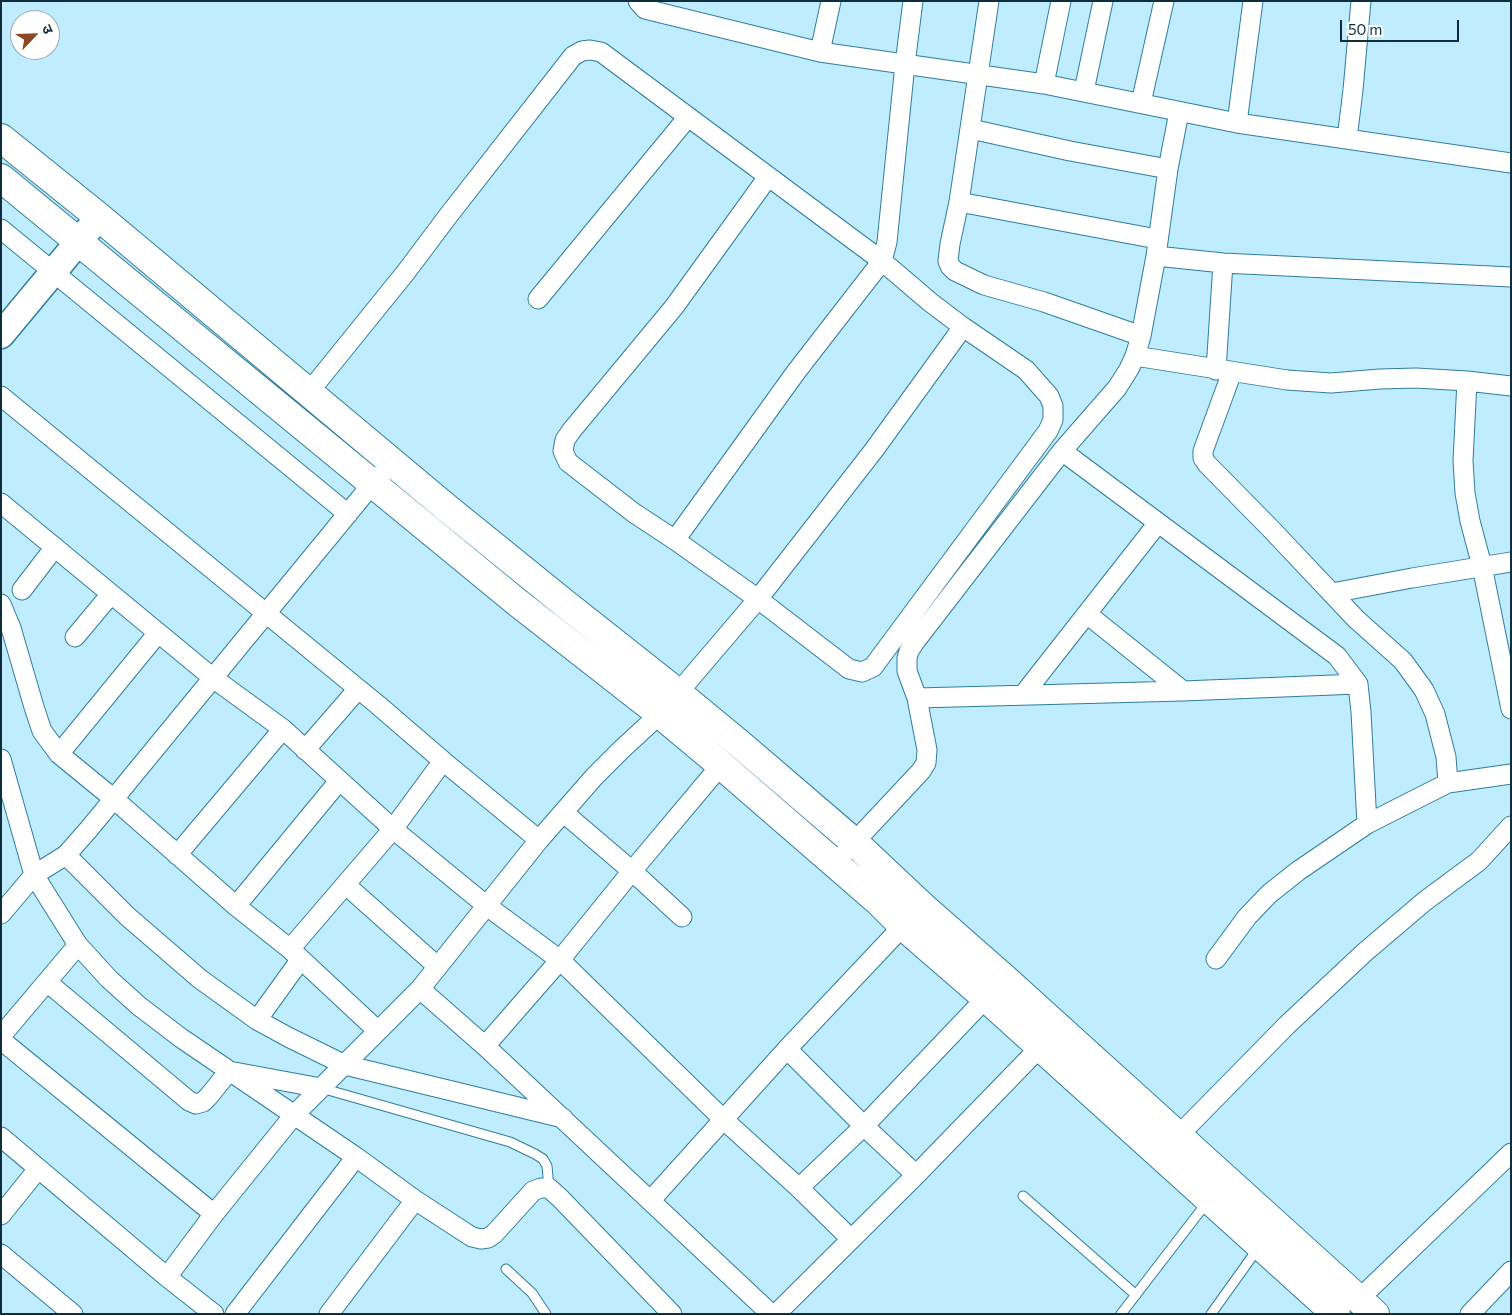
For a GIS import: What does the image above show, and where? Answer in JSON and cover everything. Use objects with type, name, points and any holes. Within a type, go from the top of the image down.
[{"type":"main road","points":[[1,138],[99,217],[393,463],[564,603],[678,693],[854,842],[922,906],[1179,1135],[1336,1314]]},
{"type":"main road","points":[[1,178],[518,603],[660,714],[721,765],[879,902],[1209,1199],[1268,1235],[1367,1306]]},
{"type":"street","points":[[638,1],[645,9],[820,52],[1044,84],[1237,123],[1511,163]]},
{"type":"street","points":[[820,52],[831,1]]},
{"type":"street","points":[[675,540],[796,372],[882,261],[887,242],[913,1]]},
{"type":"street","points":[[989,1],[971,129],[948,261],[950,266],[955,271],[984,285],[1044,302],[1141,336]]},
{"type":"street","points":[[1044,84],[1061,1]]},
{"type":"street","points":[[1084,91],[1103,1]]},
{"type":"street","points":[[1141,103],[1164,1]]},
{"type":"street","points":[[1237,123],[1253,1]]},
{"type":"street","points":[[1347,139],[1361,1]]},
{"type":"street","points":[[309,392],[406,272],[573,56],[582,51],[601,52],[882,261],[963,327],[1026,370],[1049,396],[1054,406],[1053,420],[1048,431],[873,667],[862,672],[849,669],[758,599],[634,513],[568,462],[564,451],[565,440],[572,430],[674,307],[768,177]]},
{"type":"street","points":[[835,864],[926,763],[927,750],[917,698],[908,671],[907,658],[914,643],[1062,451],[1117,388],[1135,356],[1141,336],[1179,112]]},
{"type":"street","points":[[538,299],[688,117]]},
{"type":"street","points":[[971,129],[1070,151],[1168,169]]},
{"type":"street","points":[[959,202],[1223,263],[1511,277]]},
{"type":"street","points":[[1,335],[99,217]]},
{"type":"street","points":[[1,230],[348,514]]},
{"type":"street","points":[[1223,263],[1224,371],[1203,451],[1203,458],[1356,619],[1403,661],[1424,690],[1435,714],[1446,757],[1448,783]]},
{"type":"street","points":[[167,1277],[214,1214],[294,1115],[420,989],[539,840],[594,777],[660,714],[758,599],[874,450],[963,327]]},
{"type":"street","points":[[1135,356],[1287,380],[1331,383],[1416,378],[1511,386]]},
{"type":"street","points":[[1468,382],[1463,460],[1464,493],[1482,566],[1511,709]]},
{"type":"street","points":[[1,396],[539,840]]},
{"type":"street","points":[[1062,451],[1337,656],[1358,684],[1367,824]]},
{"type":"street","points":[[1,914],[38,873],[62,857],[114,799],[373,483],[393,463]]},
{"type":"street","points":[[1,503],[213,678],[283,729],[393,829],[487,906],[560,960],[724,1120],[800,1188],[851,1239]]},
{"type":"street","points":[[1024,695],[1158,523]]},
{"type":"street","points":[[22,590],[55,547]]},
{"type":"street","points":[[1332,593],[1511,562]]},
{"type":"street","points":[[75,637],[111,594]]},
{"type":"street","points":[[1,604],[11,628],[42,731],[59,754],[114,799],[236,906],[296,954],[378,1031]]},
{"type":"street","points":[[1087,614],[1183,691]]},
{"type":"street","points":[[59,754],[158,633]]},
{"type":"street","points":[[917,698],[1358,684]]},
{"type":"street","points":[[306,750],[358,689]]},
{"type":"street","points":[[177,855],[283,729]]},
{"type":"street","points":[[1,759],[23,832],[38,873],[78,945],[109,979],[139,1006],[181,1038],[356,1157],[415,1200],[472,1237],[488,1238],[494,1234],[533,1191],[549,1188],[672,1314]]},
{"type":"street","points":[[257,1020],[296,954],[346,885],[393,829],[443,761]]},
{"type":"street","points":[[485,1046],[560,960],[721,765]]},
{"type":"street","points":[[1216,959],[1247,917],[1269,894],[1298,870],[1367,824],[1448,783],[1511,774]]},
{"type":"street","points":[[236,906],[339,781]]},
{"type":"street","points":[[564,813],[682,917]]},
{"type":"street","points":[[1,815],[23,832]]},
{"type":"street","points":[[1179,1135],[1287,1025],[1351,965],[1425,901],[1479,861],[1511,826]]},
{"type":"street","points":[[62,857],[127,916],[200,978],[257,1020],[288,1038],[334,1076]]},
{"type":"street","points":[[346,885],[438,966]]},
{"type":"street","points":[[650,1201],[787,1049],[904,926]]},
{"type":"street","points":[[78,945],[1,1038],[214,1214]]},
{"type":"street","points":[[47,982],[189,1101],[196,1104],[203,1102],[229,1071]]},
{"type":"street","points":[[420,989],[563,1118],[771,1314]]},
{"type":"street","points":[[800,1188],[864,1126],[986,998]]},
{"type":"street","points":[[776,1314],[1060,1028]]},
{"type":"street","points":[[787,1049],[916,1175]]},
{"type":"street","points":[[229,1071],[334,1076],[563,1118]]},
{"type":"street","points":[[1,1138],[167,1277],[203,1311]]},
{"type":"street","points":[[1367,1306],[1511,1152]]},
{"type":"street","points":[[235,1314],[356,1157]]},
{"type":"street","points":[[1,1215],[38,1169]]},
{"type":"street","points":[[330,1314],[415,1200]]},
{"type":"street","points":[[1,1254],[73,1314]]},
{"type":"street","points":[[1470,1314],[1511,1271]]},
{"type":"lane","points":[[334,1076],[510,1142],[536,1154],[547,1166],[549,1188]]},
{"type":"lane","points":[[1024,1196],[1136,1294]]},
{"type":"lane","points":[[1121,1314],[1209,1199]]},
{"type":"lane","points":[[1211,1314],[1268,1235]]},
{"type":"lane","points":[[506,1269],[532,1293],[546,1314]]}]
